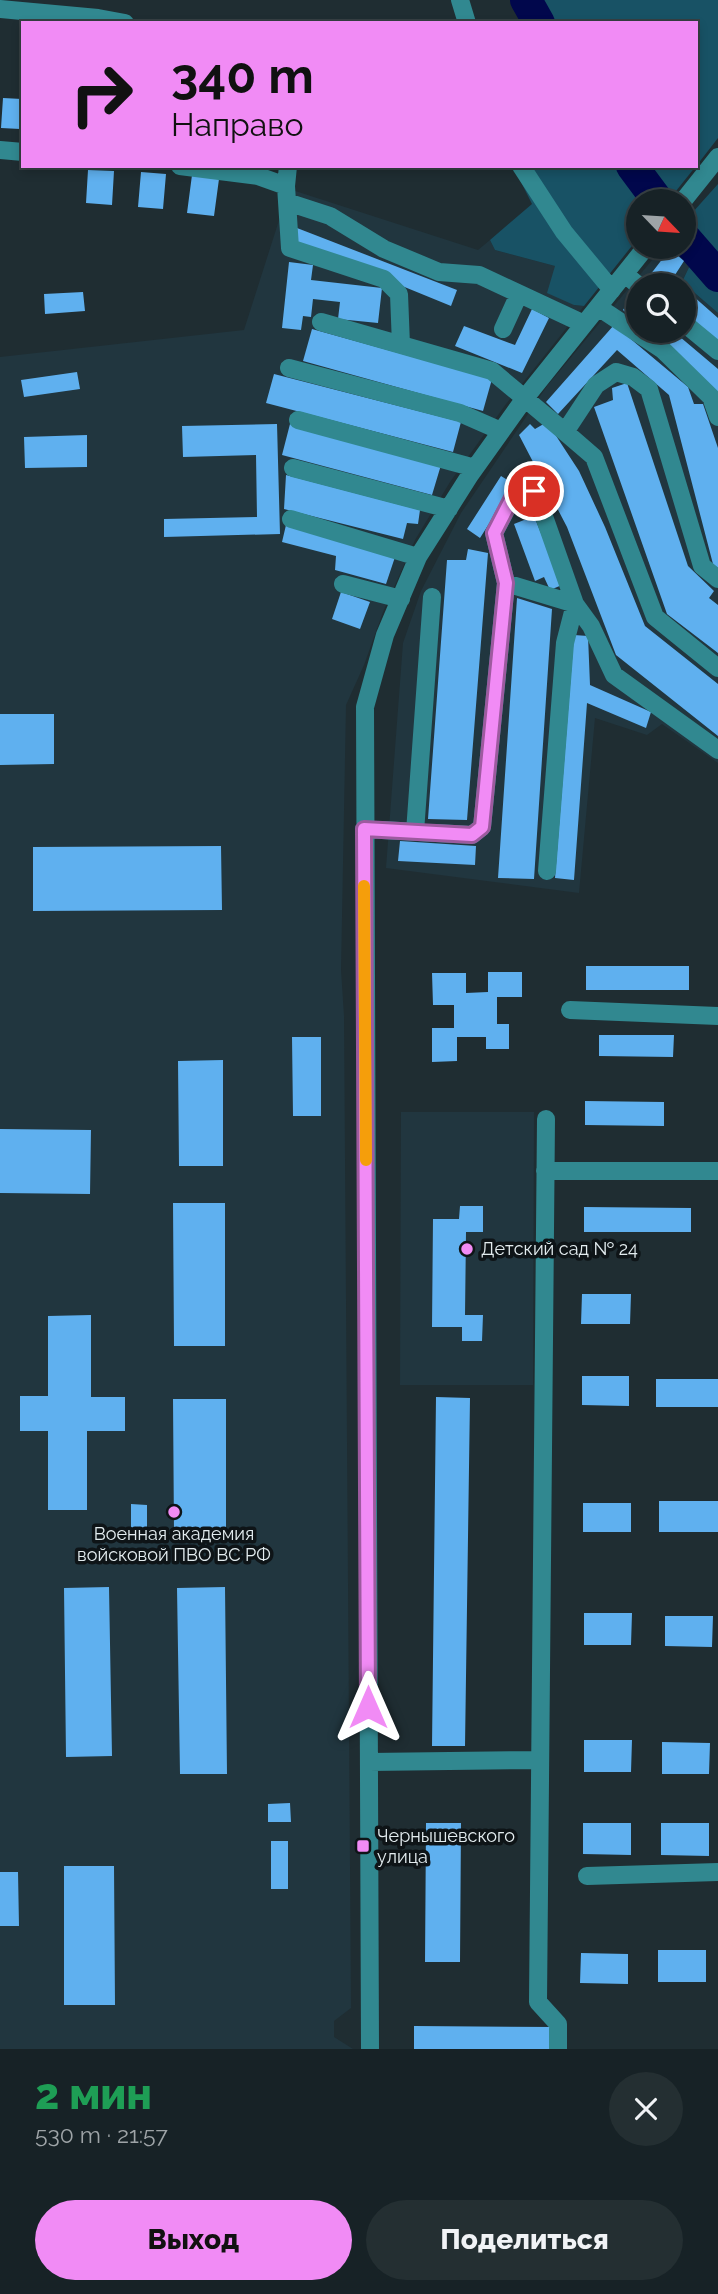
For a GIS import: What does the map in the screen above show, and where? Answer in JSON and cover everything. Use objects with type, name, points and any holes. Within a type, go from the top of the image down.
[{"type":"street","points":[[460,0],[466,21]]},
{"type":"street","points":[[0,9],[114,21]]},
{"type":"street","points":[[0,150],[21,152]]},
{"type":"street","points":[[693,189],[714,162]]},
{"type":"street","points":[[195,168],[257,176],[384,249],[439,272],[479,275],[584,324]]},
{"type":"street","points":[[288,168],[290,248],[384,279],[399,294],[401,345]]},
{"type":"street","points":[[522,168],[564,232],[612,290]]},
{"type":"street","points":[[370,2049],[365,708],[385,635],[418,557],[475,468],[525,398],[636,259]]},
{"type":"street","points":[[503,329],[519,294]]},
{"type":"street","points":[[598,307],[663,350],[711,397],[718,416]]},
{"type":"street","points":[[321,322],[492,371],[594,457],[655,617],[718,668]]},
{"type":"street","points":[[696,333],[718,351]]},
{"type":"street","points":[[289,368],[460,413],[501,431]]},
{"type":"street","points":[[565,432],[596,385],[616,372],[633,377],[649,389],[702,566],[718,579]]},
{"type":"street","points":[[298,420],[475,468]]},
{"type":"street","points":[[293,468],[449,509]]},
{"type":"street","points":[[364,829],[472,835],[482,827],[506,583],[494,533],[513,496],[525,484],[534,491],[575,604],[591,626],[614,675],[718,750]]},
{"type":"street","points":[[291,519],[418,557]]},
{"type":"street","points":[[506,583],[575,604]]},
{"type":"street","points":[[343,584],[401,599]]},
{"type":"street","points":[[415,832],[432,597]]},
{"type":"street","points":[[547,872],[565,643],[575,604]]},
{"type":"street","points":[[569,1010],[718,1016]]},
{"type":"street","points":[[546,1119],[538,2002],[558,2024],[558,2049]]},
{"type":"street","points":[[545,1171],[718,1171]]},
{"type":"street","points":[[369,1762],[540,1760]]},
{"type":"street","points":[[587,1876],[718,1872]]},
{"type":"shaded area","points":[[516,0],[718,0],[718,138],[698,164],[698,21],[528,21]]},
{"type":"shaded area","points":[[514,168],[694,168],[678,189],[626,189],[626,253],[584,306],[574,305],[547,293],[555,266],[495,250],[490,240],[532,204]]},
{"type":"shaded area","points":[[718,184],[718,313],[696,294],[696,273],[686,273],[692,261],[690,259],[696,259],[696,209]]},
{"type":"shaded area","name":"Военная академия войсковой ПВО ВС РФ","points":[[289,189],[478,250],[490,240],[495,250],[555,266],[574,305],[584,306],[506,404],[450,482],[415,540],[346,705],[341,970],[344,1016],[351,2008],[334,2021],[334,2037],[353,2049],[0,2049],[0,357],[244,330]]},
{"type":"shaded area","points":[[653,259],[692,261],[686,273],[641,273]]},
{"type":"shaded area","points":[[626,291],[626,343],[696,343],[696,294],[718,313],[718,763],[662,724],[647,735],[595,718],[579,893],[386,868],[403,643],[421,591],[461,513],[547,386]]},
{"type":"shaded area","name":"Детский сад № 24","points":[[401,1112],[534,1112],[533,1385],[400,1385]]},
{"type":"building","points":[[3,98],[21,99],[20,129],[1,128]]},
{"type":"building","points":[[88,170],[114,171],[112,205],[86,203]]},
{"type":"building","points":[[141,172],[166,174],[163,209],[138,207]]},
{"type":"building","points":[[192,175],[219,179],[214,216],[187,213]]},
{"type":"building","points":[[297,228],[457,290],[451,306],[292,241]]},
{"type":"building","points":[[662,259],[684,261],[676,273],[652,273]]},
{"type":"building","points":[[289,262],[313,265],[311,280],[382,288],[378,323],[338,319],[340,302],[313,299],[311,317],[303,316],[301,330],[282,328]]},
{"type":"building","points":[[83,292],[85,311],[45,314],[44,294]]},
{"type":"building","points":[[696,299],[718,318],[718,342],[696,322]]},
{"type":"building","points":[[532,309],[549,318],[522,373],[455,346],[464,326],[515,345]]},
{"type":"building","points":[[614,325],[626,335],[626,343],[635,343],[688,387],[694,404],[703,404],[718,448],[718,568],[713,564],[669,395],[617,350],[558,414],[546,402]]},
{"type":"building","points":[[312,329],[492,379],[483,411],[303,361]]},
{"type":"building","points":[[660,343],[687,343],[718,369],[718,396]]},
{"type":"building","points":[[77,372],[80,389],[24,397],[21,380]]},
{"type":"building","points":[[274,374],[461,422],[453,452],[266,403]]},
{"type":"building","points":[[627,383],[688,566],[714,591],[709,598],[718,605],[718,653],[667,614],[594,407],[613,400],[612,388]]},
{"type":"building","points":[[547,422],[579,471],[645,626],[718,684],[718,736],[616,655],[567,527],[519,435],[530,424],[535,429]]},
{"type":"building","points":[[277,424],[280,534],[164,537],[164,519],[257,517],[256,455],[183,457],[182,426]]},
{"type":"building","points":[[290,424],[441,465],[432,495],[282,455]]},
{"type":"building","points":[[87,435],[87,467],[25,468],[24,437]]},
{"type":"building","points":[[286,475],[420,510],[418,524],[407,523],[403,539],[284,509]]},
{"type":"building","points":[[501,476],[514,484],[480,538],[467,529]]},
{"type":"building","points":[[534,516],[562,585],[550,590],[544,577],[535,581],[514,524]]},
{"type":"building","points":[[286,525],[395,557],[386,584],[335,570],[336,556],[282,542]]},
{"type":"building","points":[[468,549],[488,553],[467,820],[428,819],[447,560],[466,560]]},
{"type":"building","points":[[341,592],[370,602],[360,629],[332,619]]},
{"type":"building","points":[[517,598],[552,609],[534,879],[498,878]]},
{"type":"building","points":[[574,635],[588,636],[590,685],[651,712],[646,728],[587,703],[574,880],[555,878]]},
{"type":"building","points":[[0,714],[54,714],[54,764],[0,765]]},
{"type":"building","points":[[400,841],[476,846],[475,865],[398,861]]},
{"type":"building","points":[[221,846],[222,910],[33,911],[33,847]]},
{"type":"building","points":[[586,966],[689,966],[689,990],[586,990]]},
{"type":"building","points":[[488,972],[522,972],[522,997],[497,997],[497,1024],[509,1024],[509,1049],[486,1049],[486,1037],[457,1037],[457,1061],[432,1062],[432,1028],[454,1028],[454,1005],[433,1005],[432,973],[466,973],[466,993],[488,992]]},
{"type":"building","points":[[599,1035],[674,1035],[673,1057],[599,1056]]},
{"type":"building","points":[[292,1037],[321,1037],[321,1116],[293,1116]]},
{"type":"building","points":[[223,1060],[223,1166],[179,1166],[178,1061]]},
{"type":"building","points":[[585,1101],[664,1102],[664,1126],[585,1125]]},
{"type":"building","points":[[0,1129],[91,1130],[90,1194],[0,1193]]},
{"type":"building","points":[[173,1203],[225,1203],[225,1346],[174,1346]]},
{"type":"building","points":[[460,1206],[483,1206],[483,1232],[466,1232],[465,1315],[483,1315],[482,1341],[462,1341],[462,1327],[432,1327],[433,1219],[459,1219]]},
{"type":"building","points":[[584,1207],[691,1208],[691,1232],[584,1232]]},
{"type":"building","points":[[582,1294],[631,1294],[630,1324],[581,1324]]},
{"type":"building","points":[[91,1315],[91,1397],[125,1397],[125,1431],[87,1431],[87,1510],[48,1510],[48,1431],[20,1431],[20,1396],[48,1396],[48,1316]]},
{"type":"building","points":[[582,1376],[629,1376],[629,1406],[582,1405]]},
{"type":"building","points":[[656,1379],[718,1379],[718,1407],[656,1407]]},
{"type":"building","points":[[436,1397],[470,1398],[465,1746],[432,1746]]},
{"type":"building","points":[[173,1399],[226,1399],[226,1533],[174,1533]]},
{"type":"building","points":[[659,1501],[718,1501],[718,1532],[659,1532]]},
{"type":"building","points":[[583,1503],[631,1503],[631,1532],[583,1532]]},
{"type":"building","points":[[131,1504],[147,1505],[147,1539],[131,1539]]},
{"type":"building","points":[[109,1587],[112,1756],[66,1757],[64,1588]]},
{"type":"building","points":[[225,1587],[227,1774],[180,1774],[177,1588]]},
{"type":"building","points":[[584,1613],[632,1613],[631,1645],[584,1645]]},
{"type":"building","points":[[665,1616],[713,1616],[712,1647],[665,1646]]},
{"type":"building","points":[[584,1740],[632,1740],[631,1772],[584,1772]]},
{"type":"building","points":[[662,1742],[710,1743],[709,1774],[662,1774]]},
{"type":"building","points":[[290,1803],[291,1822],[268,1822],[268,1804]]},
{"type":"building","points":[[426,1823],[461,1823],[460,1962],[425,1962]]},
{"type":"building","points":[[583,1823],[631,1823],[631,1855],[583,1854]]},
{"type":"building","points":[[661,1823],[709,1823],[709,1856],[661,1855]]},
{"type":"building","points":[[271,1841],[288,1841],[288,1889],[271,1889]]},
{"type":"building","points":[[64,1866],[114,1866],[115,2005],[64,2005]]},
{"type":"building","points":[[0,1872],[18,1872],[19,1926],[0,1926]]},
{"type":"building","points":[[658,1950],[706,1950],[706,1982],[658,1982]]},
{"type":"building","points":[[581,1953],[628,1954],[628,1984],[580,1983]]},
{"type":"building","points":[[414,2026],[556,2027],[555,2049],[414,2049]]},
{"type":"waterway","points":[[526,0],[538,21]]},
{"type":"waterway","points":[[633,168],[649,189]]},
{"type":"waterway","points":[[696,251],[718,276]]},
{"type":"slow traffic","points":[[364,886],[366,1160]]},
{"type":"place","name":"Детский сад № 24","points":[[467,1249]]},
{"type":"place","name":"Военная академия войсковой ПВО ВС РФ","points":[[174,1512]]},
{"type":"place","name":"Чернышевского улица","points":[[363,1846]]},
{"type":"route","points":[[368,1707],[364,829],[472,835],[482,827],[506,583],[494,533],[513,496],[525,484],[534,491]]}]
